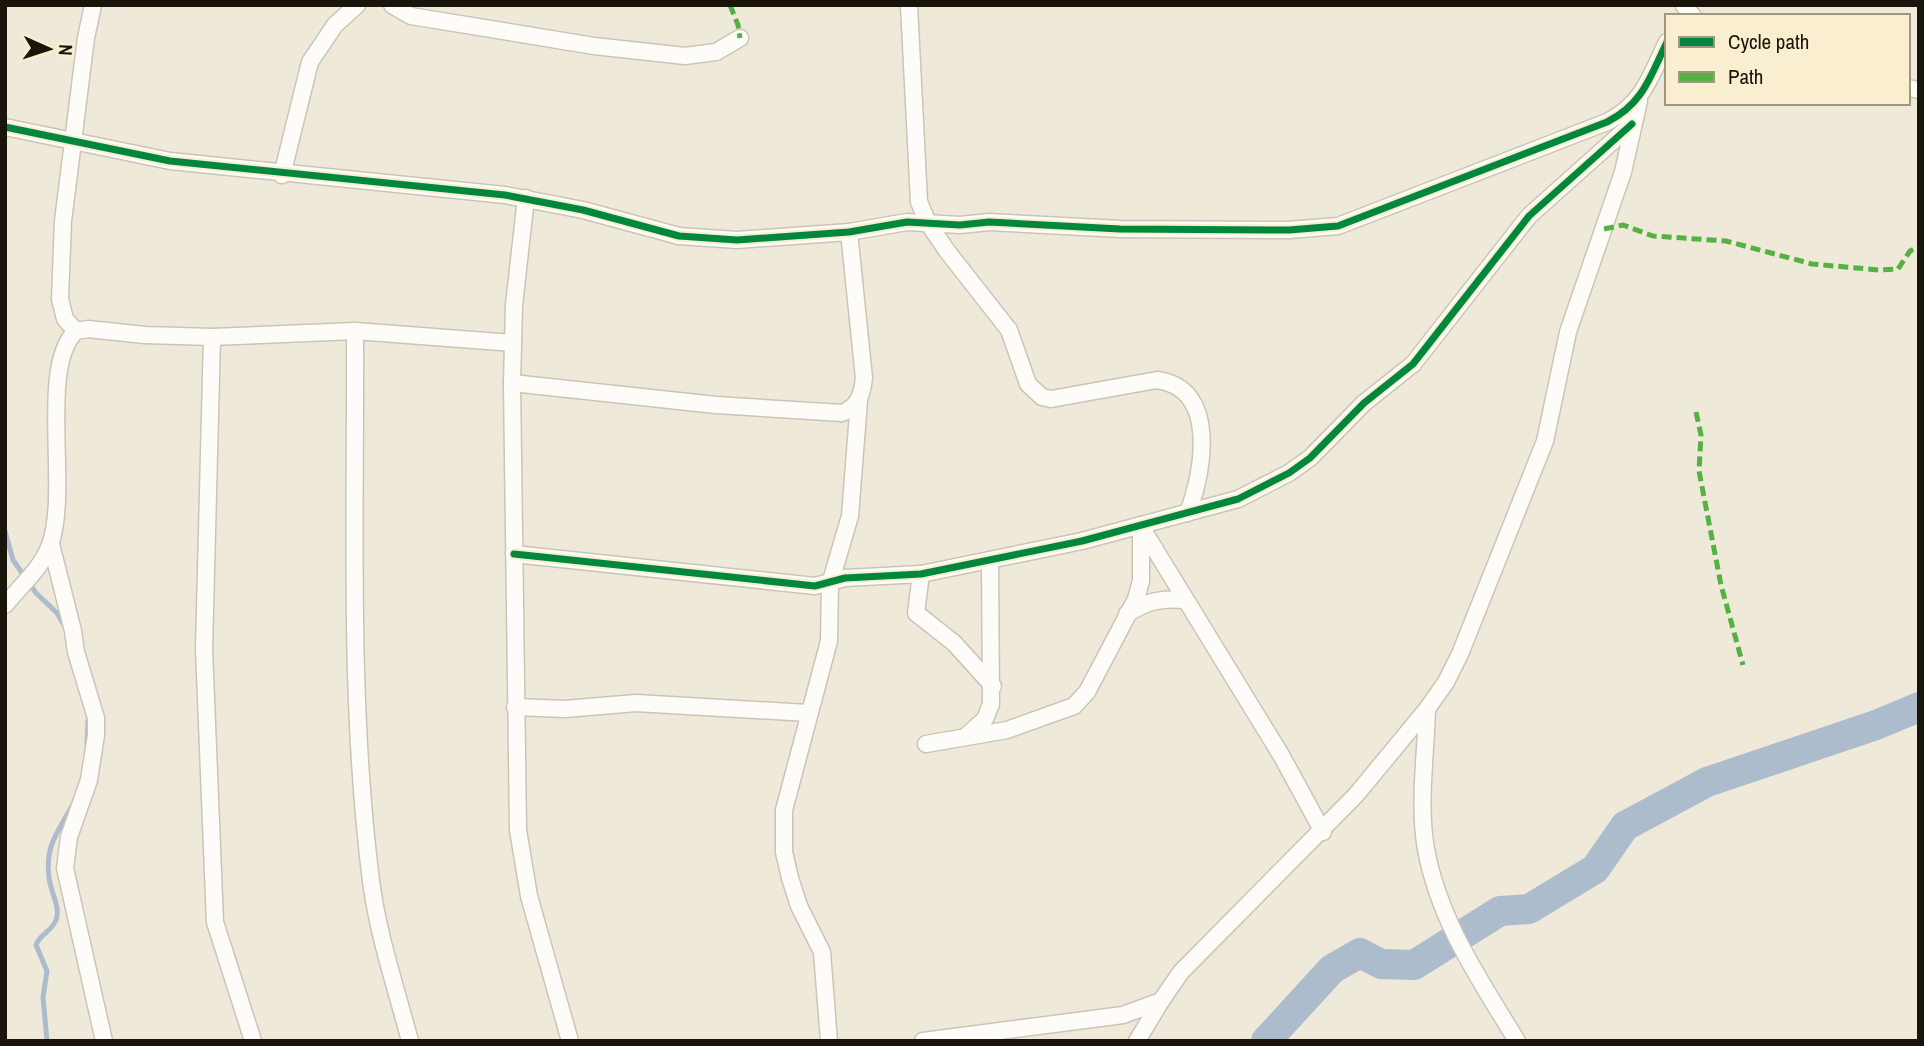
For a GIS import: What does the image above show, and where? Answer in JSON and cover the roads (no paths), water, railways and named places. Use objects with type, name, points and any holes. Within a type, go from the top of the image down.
[{"type":"street","points":[[76,331],[65,319],[60,299],[63,221],[84,51],[93,5]]},
{"type":"street","points":[[282,175],[310,62],[335,24],[357,5]]},
{"type":"street","points":[[392,5],[411,16],[582,44],[672,54],[716,52],[740,38]]},
{"type":"street","points":[[909,5],[916,184],[928,223],[1009,330],[1028,384],[1042,397],[1063,398],[1157,380],[1172,382],[1185,389],[1192,400],[1197,418],[1202,454],[1199,482],[1188,513]]},
{"type":"street","points":[[1137,1041],[1181,972],[1322,832],[1427,709],[1446,682],[1460,654],[1545,441],[1568,332],[1623,172],[1639,99],[1665,46]]},
{"type":"street","points":[[5,127],[130,155],[282,175],[526,198],[650,230],[707,239],[737,240],[849,232],[907,222],[989,222],[1120,229],[1289,230],[1338,226],[1607,122],[1625,113],[1639,99]]},
{"type":"street","points":[[514,554],[802,587],[830,584],[845,578],[920,574],[990,560],[1238,499],[1289,474],[1310,458],[1364,403],[1413,364],[1529,216],[1632,124]]},
{"type":"street","points":[[526,198],[512,383],[518,830],[524,868],[570,1041]]},
{"type":"street","points":[[829,1041],[822,953],[799,905],[784,852],[784,810],[829,641],[830,584],[850,516],[859,401],[864,378],[849,232]]},
{"type":"street","points":[[5,605],[41,564],[51,544],[57,505],[59,373],[62,350],[76,331],[88,329],[145,335],[212,337],[355,331],[513,343]]},
{"type":"street","points":[[355,331],[356,680],[364,811],[376,914],[410,1041]]},
{"type":"street","points":[[212,337],[204,649],[215,922],[253,1041]]},
{"type":"street","points":[[512,383],[716,405],[842,413],[852,410],[859,401]]},
{"type":"street","points":[[1140,525],[1281,755],[1322,832]]},
{"type":"street","points":[[926,744],[1007,730],[1082,700],[1128,614],[1141,581],[1140,525]]},
{"type":"street","points":[[51,544],[76,652],[96,718],[89,780],[69,837],[65,868],[104,1041]]},
{"type":"street","points":[[963,738],[985,719],[991,704],[993,686],[990,560]]},
{"type":"street","points":[[920,574],[916,613],[954,643],[993,686]]},
{"type":"street","points":[[1128,614],[1144,603],[1163,598],[1184,600]]},
{"type":"street","points":[[515,707],[565,709],[636,703],[808,713]]},
{"type":"street","points":[[1427,709],[1423,827],[1439,899],[1455,937],[1517,1041]]},
{"type":"street","points":[[923,1041],[1123,1015],[1161,1000]]},
{"type":"waterway","points":[[5,531],[13,560],[36,593],[57,613],[65,627]]},
{"type":"waterway","points":[[1266,1041],[1332,969],[1360,953],[1381,964],[1414,965],[1500,911],[1529,909],[1595,869],[1625,826],[1707,782],[1876,725],[1919,707]]},
{"type":"waterway","points":[[87,743],[88,721]]},
{"type":"waterway","points":[[47,1041],[43,997],[47,971],[36,945],[56,920],[49,856],[54,839],[72,806]]}]
